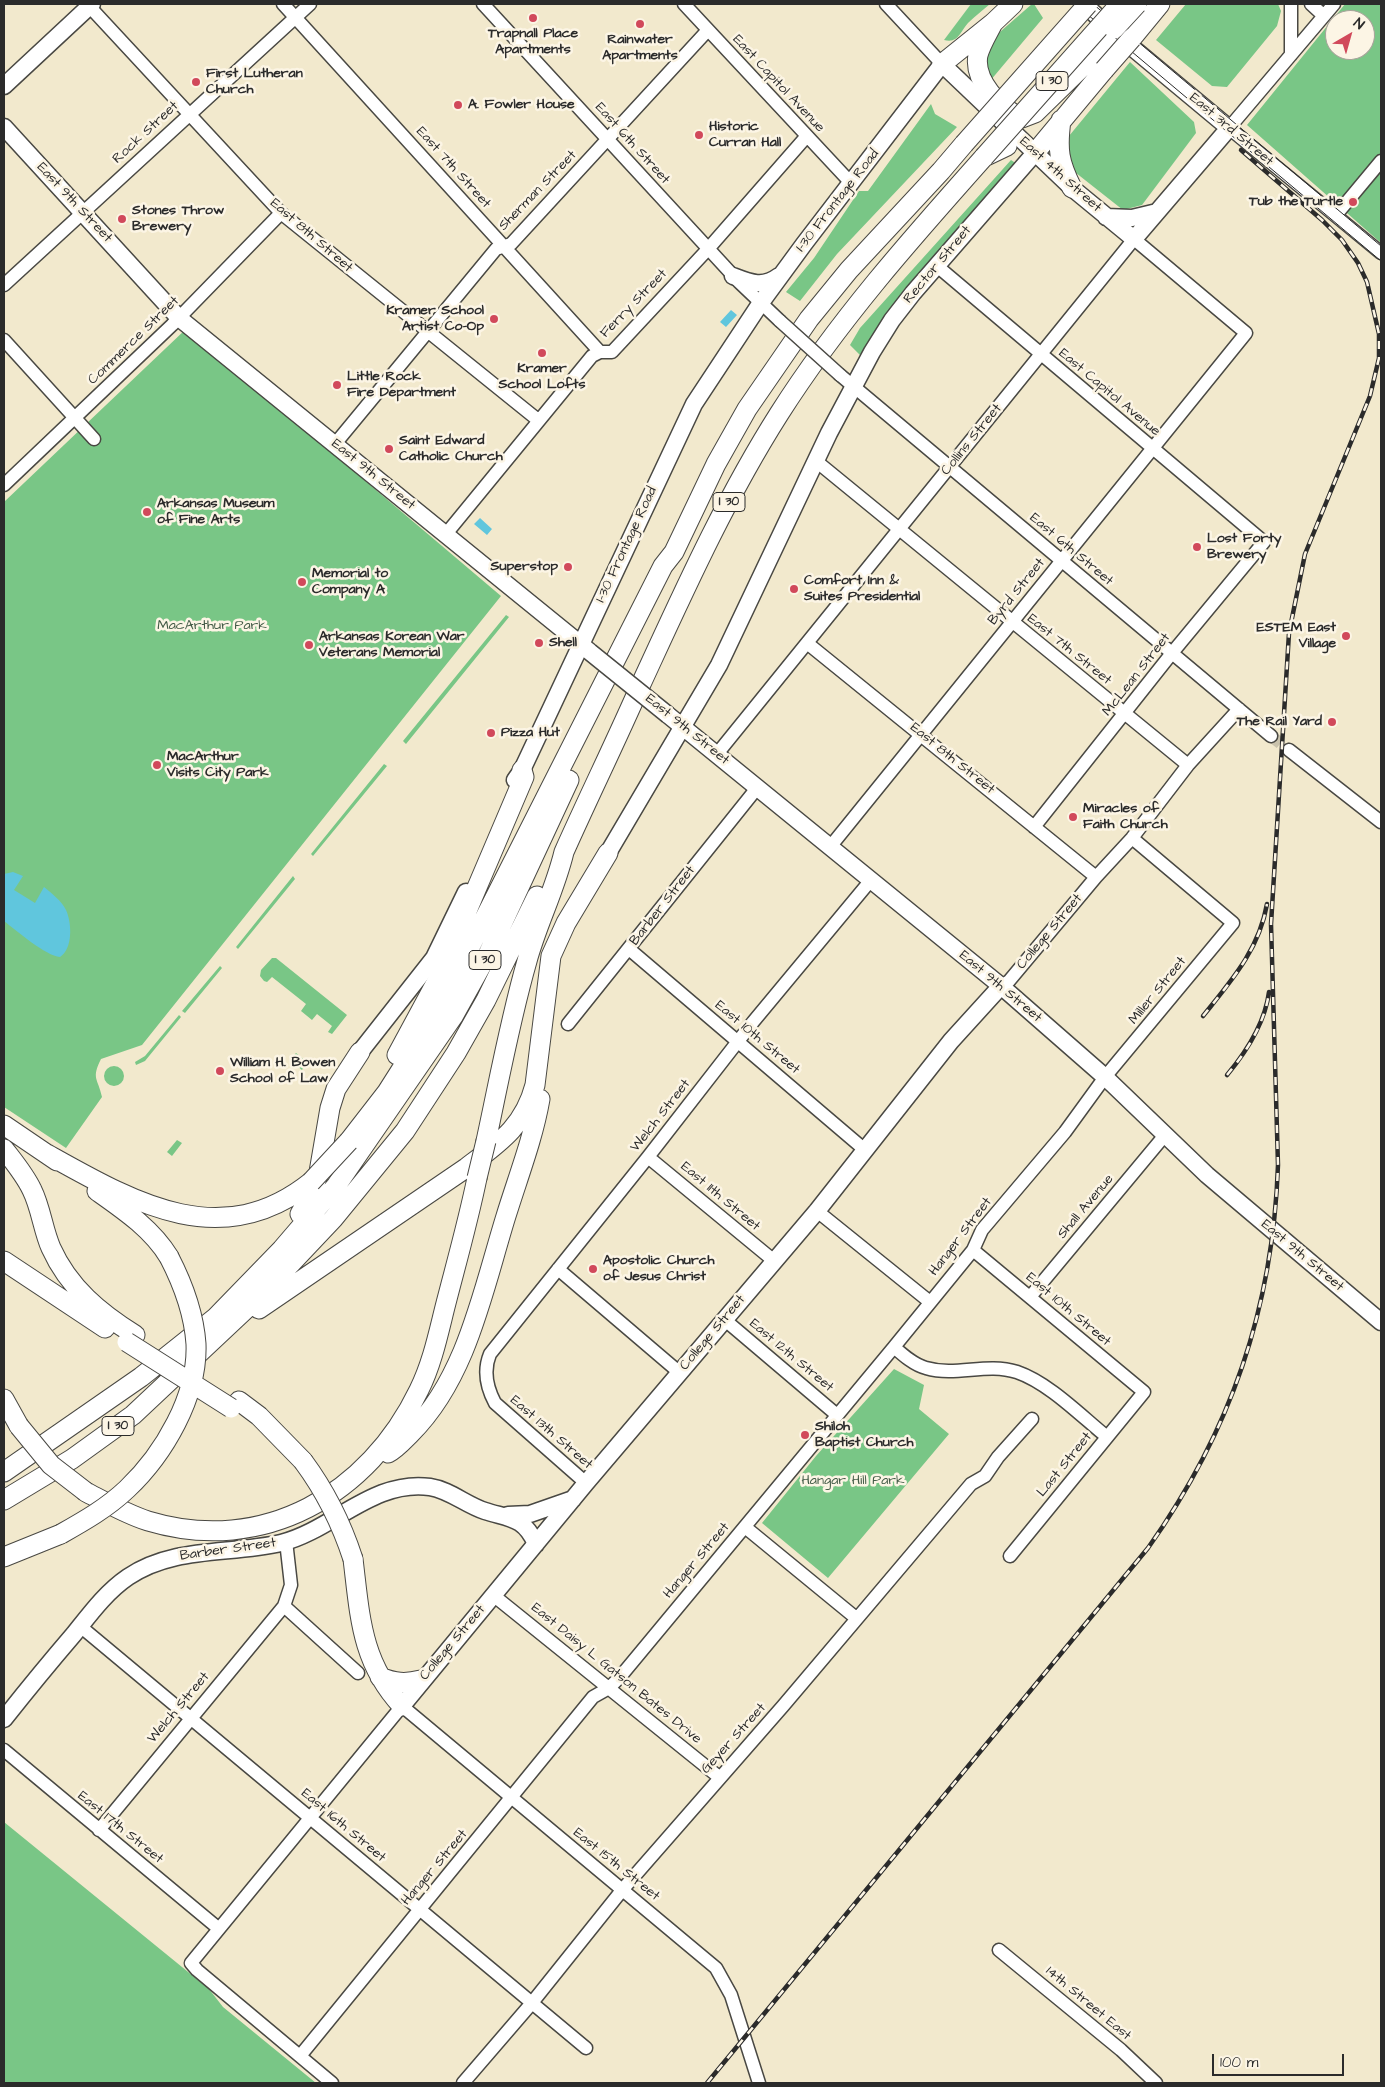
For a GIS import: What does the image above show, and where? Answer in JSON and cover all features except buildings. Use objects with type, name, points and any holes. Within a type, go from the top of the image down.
[{"type":"highway","points":[[942,64],[993,23],[1013,4]]},
{"type":"highway","name":"I 30","points":[[4,1472],[142,1377],[215,1318],[282,1249],[336,1186],[454,1014],[492,945],[590,735],[671,570],[674,552],[716,464],[747,409],[809,319],[849,270],[941,171],[1088,4]]},
{"type":"highway","name":"I 30","points":[[4,1500],[72,1459],[133,1415],[219,1336],[264,1292],[333,1219],[405,1131],[446,1069],[486,1000],[550,868],[564,852],[689,582],[739,482],[778,414],[873,284],[1120,4]]},
{"type":"highway","points":[[984,157],[1007,146],[1137,4]]},
{"type":"highway","points":[[1034,154],[1061,119],[1160,4]]},
{"type":"highway","points":[[993,23],[978,53],[978,69],[983,83],[992,94],[1022,118],[1035,113],[1116,34]]},
{"type":"highway","points":[[1061,119],[1058,144],[1060,164],[1072,188]]},
{"type":"highway","points":[[47,1154],[100,1183],[136,1199],[172,1212],[209,1218],[240,1216],[265,1210],[291,1198],[311,1182],[349,1141],[387,1092],[434,1018],[514,856],[560,770],[663,566],[674,552]]},
{"type":"highway","points":[[349,1141],[438,979],[524,777],[522,770]]},
{"type":"highway","points":[[4,1399],[19,1426],[51,1465],[86,1492],[119,1510],[157,1523],[208,1530],[254,1526],[286,1518],[321,1501],[352,1478],[375,1457],[386,1445],[409,1410],[428,1370],[486,1141],[526,962],[536,930],[558,877],[564,852]]},
{"type":"highway","points":[[219,1336],[466,1168],[506,1137],[520,1121],[531,1101],[540,1054],[548,966],[558,939],[608,852]]},
{"type":"highway","points":[[375,1457],[390,1453],[416,1428],[441,1396],[459,1360],[474,1320],[536,1116],[543,1076],[543,1011]]},
{"type":"highway","points":[[215,1318],[291,1228],[311,1195],[319,1172],[330,1108],[336,1089],[360,1052]]},
{"type":"highway","points":[[4,1125],[47,1154],[145,1227],[162,1244],[181,1280],[188,1303],[196,1344],[195,1367],[186,1398],[170,1433],[152,1461],[128,1488],[101,1510],[61,1534],[4,1557]]},
{"type":"highway","points":[[4,1149],[32,1190],[51,1248],[65,1272],[81,1294],[131,1338]]},
{"type":"highway","points":[[4,1261],[131,1338],[235,1405],[259,1416],[303,1461],[330,1501],[343,1529],[353,1559],[365,1643],[386,1688],[402,1706]]},
{"type":"highway","points":[[380,1677],[392,1682],[406,1684],[422,1680]]},
{"type":"main road","name":"East 3rd Street","points":[[1084,4],[1116,34],[1229,128]]},
{"type":"main road","points":[[4,86],[90,5]]},
{"type":"main road","name":"East 4th Street","points":[[942,64],[1034,154],[1134,239]]},
{"type":"main road","name":"I-30 Frontage Road","points":[[360,1052],[434,958],[482,858],[517,775],[522,770],[585,648],[694,404],[760,304],[942,64]]},
{"type":"main road","name":"East 9th Street","points":[[4,127],[179,318],[1001,986],[1106,1076],[1165,1135],[1290,1247],[1381,1322]]},
{"type":"main road","name":"Collins Street","points":[[1134,239],[1229,128]]},
{"type":"main road","name":"Rector Street","points":[[853,386],[892,320],[1034,154]]},
{"type":"main road","points":[[1106,217],[1132,218],[1157,212]]},
{"type":"main road","points":[[733,276],[752,284],[763,284],[772,282],[785,271]]},
{"type":"main road","points":[[608,852],[684,727],[719,665],[853,386]]},
{"type":"main road","name":"College Street","points":[[402,1706],[586,1483],[725,1320],[773,1260],[817,1211],[951,1040],[1001,986]]},
{"type":"main road","name":"Barber Street","points":[[4,1719],[112,1590],[126,1578],[153,1564],[188,1554],[241,1550],[286,1542],[318,1529],[379,1494],[403,1487],[436,1488],[474,1507],[502,1515],[525,1525],[536,1544]]},
{"type":"main road","name":"Barber Street","points":[[502,1515],[530,1514],[573,1499]]},
{"type":"main road","points":[[530,1514],[547,1530]]},
{"type":"street","name":"East 7th Street","points":[[283,4],[600,352]]},
{"type":"street","name":"Rock Street","points":[[4,285],[310,4]]},
{"type":"street","name":"East 6th Street","points":[[483,4],[760,304],[949,468],[1272,736]]},
{"type":"street","name":"East Capitol Avenue","points":[[684,4],[851,184]]},
{"type":"street","name":"East 4th Street","points":[[886,4],[942,64]]},
{"type":"street","points":[[1291,4],[1291,55]]},
{"type":"street","points":[[1311,4],[1324,16]]},
{"type":"street","points":[[1229,128],[1334,4]]},
{"type":"street","name":"East 8th Street","points":[[90,5],[281,213],[538,420]]},
{"type":"street","name":"Sherman Street","points":[[335,444],[496,249],[510,244],[708,30]]},
{"type":"street","name":"East 3rd Street","points":[[1229,128],[1381,253]]},
{"type":"street","name":"Ferry Street","points":[[446,534],[592,356],[600,352],[612,352],[708,249],[806,137]]},
{"type":"street","points":[[1336,215],[1381,161]]},
{"type":"street","name":"Commerce Street","points":[[4,485],[179,318],[281,213]]},
{"type":"street","name":"East 4th Street","points":[[1134,239],[1246,333]]},
{"type":"street","name":"Collins Street","points":[[717,754],[1134,239]]},
{"type":"street","name":"East Capitol Avenue","points":[[937,266],[1040,355],[1264,542]]},
{"type":"street","name":"Byrd Street","points":[[830,847],[1246,333]]},
{"type":"street","points":[[4,340],[94,440]]},
{"type":"street","name":"East 7th Street","points":[[816,462],[1188,765]]},
{"type":"street","name":"McLean Street","points":[[1034,827],[1125,715],[1172,653],[1264,542]]},
{"type":"street","name":"East 8th Street","points":[[807,642],[1096,877]]},
{"type":"street","name":"College Street","points":[[1001,986],[1009,981],[1096,877],[1132,838],[1188,765],[1239,709]]},
{"type":"street","points":[[1289,750],[1381,822]]},
{"type":"street","name":"Barber Street","points":[[568,1024],[757,788]]},
{"type":"street","name":"Miller Street","points":[[1106,1076],[1232,923],[1132,838]]},
{"type":"street","name":"Welch Street","points":[[486,1377],[488,1359],[494,1346],[648,1157],[738,1042],[872,880]]},
{"type":"street","name":"East 10th Street","points":[[629,950],[865,1150]]},
{"type":"street","name":"Hanger Street","points":[[300,2056],[513,1798],[593,1697],[609,1688],[746,1527],[973,1250],[982,1230],[1064,1132],[1106,1076]]},
{"type":"street","name":"Shall Avenue","points":[[1030,1297],[1165,1135]]},
{"type":"street","name":"East 11th Street","points":[[648,1157],[773,1260]]},
{"type":"street","points":[[817,1211],[930,1302]]},
{"type":"street","name":"East 10th Street","points":[[973,1250],[1144,1392]]},
{"type":"street","points":[[558,1269],[680,1372]]},
{"type":"street","name":"East 12th Street","points":[[725,1320],[837,1415]]},
{"type":"street","points":[[894,1347],[924,1368],[959,1372],[992,1367],[1018,1372],[1044,1385],[1107,1437]]},
{"type":"street","name":"East 13th Street","points":[[486,1377],[490,1395],[498,1407],[586,1483]]},
{"type":"street","name":"Last Street","points":[[1010,1556],[1144,1392]]},
{"type":"street","name":"Geyer Street","points":[[463,2083],[531,2004],[623,1889],[783,1706],[972,1484],[985,1476],[998,1457],[1032,1419]]},
{"type":"street","points":[[746,1527],[856,1618]]},
{"type":"street","points":[[286,1542],[291,1585],[284,1606],[358,1672]]},
{"type":"street","name":"East Daisy L Gatson Bates Drive","points":[[493,1595],[719,1777]]},
{"type":"street","name":"Welch Street","points":[[99,1830],[284,1606]]},
{"type":"street","name":"East 16th Street","points":[[80,1626],[586,2048]]},
{"type":"street","name":"College Street","points":[[300,2056],[191,1963],[402,1706]]},
{"type":"street","name":"East 15th Street","points":[[402,1706],[623,1889],[703,1957],[721,1975],[731,1995],[760,2083]]},
{"type":"street","name":"East 17th Street","points":[[4,1750],[218,1928]]},
{"type":"street","name":"14th Street East","points":[[999,1950],[1121,2050],[1155,2083]]},
{"type":"street","points":[[300,2056],[332,2083]]},
{"type":"green space","points":[[971,4],[990,4],[968,23],[956,39],[944,40]]},
{"type":"green space","points":[[1034,4],[1043,18],[990,81],[986,79],[985,45]]},
{"type":"green space","points":[[1186,4],[1278,4],[1281,11],[1277,26],[1227,87],[1212,86],[1156,40]]},
{"type":"green space","points":[[1345,4],[1381,4],[1381,243],[1247,125],[1325,29],[1325,60],[1375,60],[1375,10],[1340,10]]},
{"type":"green space","points":[[1130,62],[1194,122],[1196,133],[1142,205],[1123,210],[1071,169],[1067,157],[1069,136]]},
{"type":"green space","points":[[931,104],[935,114],[957,127],[837,254],[800,301],[786,292],[814,258],[859,191],[868,191]]},
{"type":"green space","points":[[1011,160],[1017,164],[861,356],[850,345],[860,328]]},
{"type":"green space","name":"MacArthur Park","points":[[186,329],[501,596],[142,1045],[101,1059],[96,1071],[96,1078],[102,1097],[66,1148],[4,1107],[4,502]]},
{"type":"green space","points":[[506,615],[509,617],[406,744],[403,741]]},
{"type":"green space","points":[[384,764],[387,766],[313,856],[311,854]]},
{"type":"green space","points":[[293,876],[295,879],[238,949],[236,947]]},
{"type":"green space","points":[[272,958],[276,958],[347,1015],[332,1034],[328,1032],[332,1026],[317,1014],[312,1020],[301,1011],[306,1004],[272,977],[267,982],[260,976],[261,970]]},
{"type":"green space","points":[[220,966],[222,968],[185,1013],[182,1011]]},
{"type":"green space","points":[[179,1015],[181,1017],[145,1061],[136,1065],[135,1062],[145,1056]]},
{"type":"green space","points":[[296,1053],[307,1062],[302,1070],[290,1060]]},
{"type":"green space","points":[[114,1066],[121,1069],[124,1076],[121,1083],[114,1086],[107,1083],[104,1076],[107,1069]]},
{"type":"green space","points":[[177,1140],[182,1143],[172,1156],[167,1152]]},
{"type":"green space","name":"Hangar Hill Park","points":[[894,1369],[924,1385],[919,1409],[949,1434],[828,1578],[762,1523],[816,1456]]},
{"type":"green space","points":[[4,1822],[209,1989],[223,2007],[316,2083],[4,2083]]},
{"type":"water","points":[[731,310],[737,315],[726,327],[720,322]]},
{"type":"water","points":[[480,518],[492,529],[487,535],[474,524]]},
{"type":"water","points":[[13,872],[23,876],[14,890],[35,903],[44,887],[64,907],[68,915],[70,935],[67,948],[60,957],[54,956],[40,948],[4,921],[4,874]]},
{"type":"tunnel","points":[[1271,736],[1289,750]]},
{"type":"tram line","points":[[1075,4],[1381,261]]},
{"type":"tram line","points":[[1093,4],[1381,246]]},
{"type":"railway","points":[[707,2083],[1148,1548],[1177,1504],[1203,1459],[1224,1413],[1242,1366],[1257,1318],[1267,1269],[1274,1218],[1278,1165],[1271,924],[1289,633],[1305,554],[1370,396],[1379,358],[1379,334],[1367,282],[1358,263],[1342,240],[1322,220],[1241,150]]},
{"type":"railway","points":[[1203,1016],[1251,950],[1258,936],[1267,904]]},
{"type":"railway","points":[[1227,1075],[1254,1036],[1264,1015],[1269,992]]},
{"type":"place","name":"Trapnall Place Apartments","points":[[533,18]]},
{"type":"place","name":"Rainwater Apartments","points":[[640,24]]},
{"type":"place","name":"First Lutheran Church","points":[[196,82]]},
{"type":"place","name":"A. Fowler House","points":[[458,105]]},
{"type":"place","name":"Historic Curran Hall","points":[[699,135]]},
{"type":"place","name":"Tub the Turtle","points":[[1353,202]]},
{"type":"place","name":"Stones Throw Brewery","points":[[122,219]]},
{"type":"place","name":"Kramer School Artist Co-Op","points":[[494,319]]},
{"type":"place","name":"Kramer School Lofts","points":[[542,353]]},
{"type":"place","name":"Little Rock Fire Department","points":[[337,385]]},
{"type":"place","name":"Saint Edward Catholic Church","points":[[389,449]]},
{"type":"place","name":"Arkansas Museum of Fine Arts","points":[[147,512]]},
{"type":"place","name":"Lost Forty Brewery","points":[[1197,547]]},
{"type":"place","name":"Superstop","points":[[568,567]]},
{"type":"place","name":"Memorial to Company A","points":[[302,582]]},
{"type":"place","name":"Comfort Inn & Suites Presidential","points":[[794,589]]},
{"type":"place","name":"ESTEM East Village","points":[[1346,636]]},
{"type":"place","name":"Shell","points":[[539,643]]},
{"type":"place","name":"Arkansas Korean War Veterans Memorial","points":[[309,645]]},
{"type":"place","name":"The Rail Yard","points":[[1332,722]]},
{"type":"place","name":"Pizza Hut","points":[[491,733]]},
{"type":"place","name":"MacArthur Visits City Park","points":[[157,765]]},
{"type":"place","name":"Miracles of Faith Church","points":[[1073,817]]},
{"type":"place","name":"William H. Bowen School of Law","points":[[220,1071]]},
{"type":"place","name":"Apostolic Church of Jesus Christ","points":[[593,1269]]},
{"type":"place","name":"Shiloh Baptist Church","points":[[805,1435]]}]
